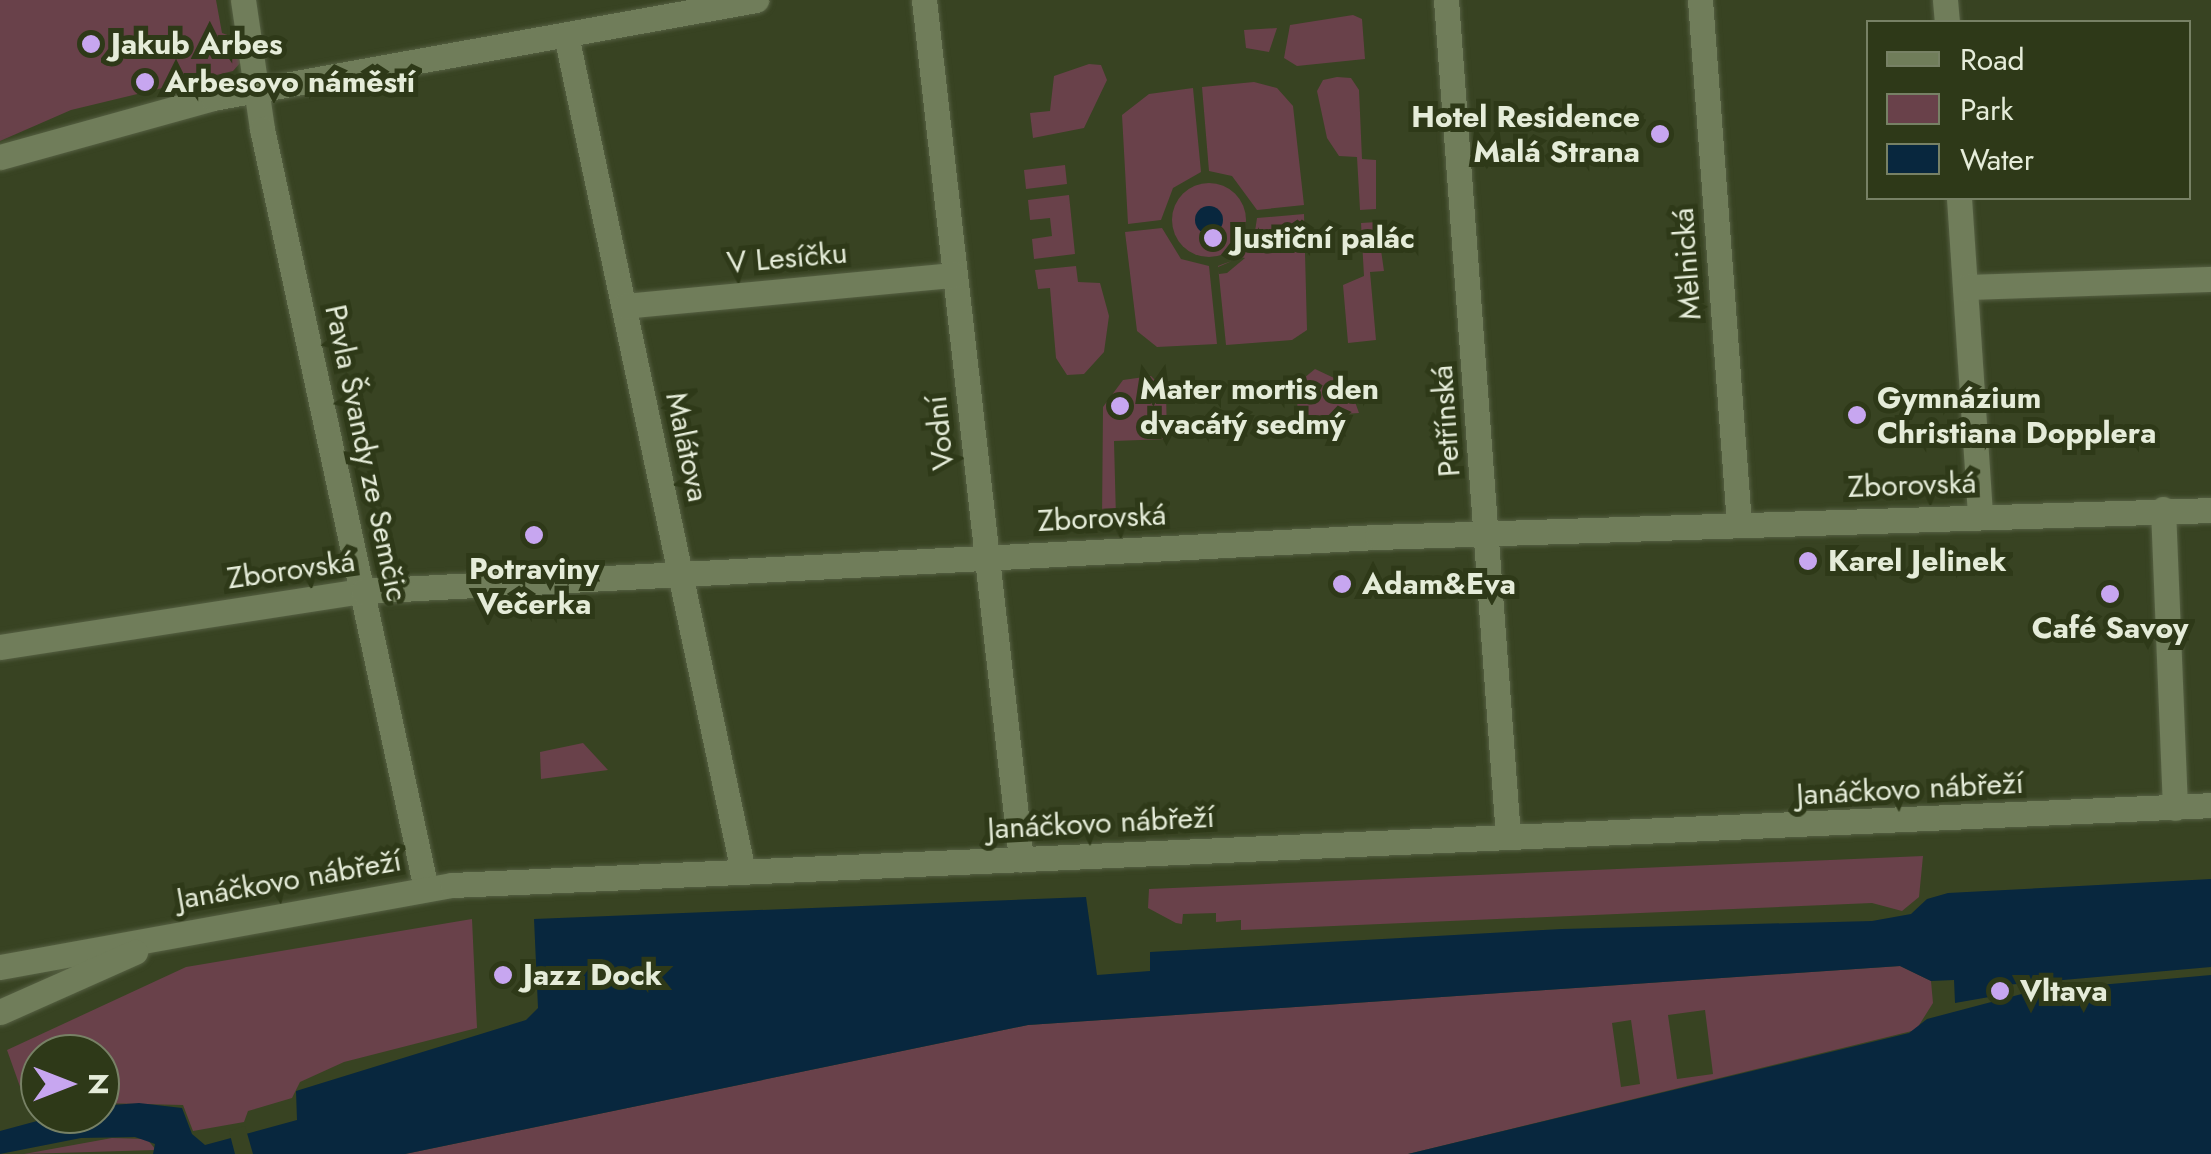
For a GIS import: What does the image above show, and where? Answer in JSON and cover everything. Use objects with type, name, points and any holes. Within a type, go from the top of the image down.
[{"type":"street","points":[[243,0],[258,89]]},
{"type":"street","points":[[0,157],[258,89],[756,0]]},
{"type":"street","name":"Vodní","points":[[924,0],[1021,860]]},
{"type":"street","name":"Petřínská","points":[[1446,0],[1508,836]]},
{"type":"street","name":"Mělnická","points":[[1700,0],[1739,524]]},
{"type":"street","name":"Malátova","points":[[566,36],[743,871]]},
{"type":"street","name":"Pavla Švandy ze Semčic","points":[[258,89],[426,889]]},
{"type":"street","points":[[1959,200],[1980,516]]},
{"type":"street","name":"V Lesíčku","points":[[624,306],[956,275]]},
{"type":"street","points":[[1965,287],[2211,278]]},
{"type":"street","points":[[2163,509],[2174,808]]},
{"type":"street","name":"Zborovská","points":[[0,647],[363,591],[680,578],[985,557],[1487,533],[2211,510]]},
{"type":"street","name":"Janáčkovo nábřeží","points":[[0,967],[426,889],[743,871],[2211,806]]},
{"type":"street","points":[[0,1012],[176,934]]},
{"type":"green space","points":[[0,0],[216,0],[222,33],[241,40],[241,62],[233,71],[71,110],[0,141]]},
{"type":"green space","points":[[1353,15],[1362,19],[1365,59],[1297,66],[1284,58],[1290,25]]},
{"type":"green space","points":[[1277,28],[1269,52],[1246,48],[1244,30]]},
{"type":"green space","points":[[1089,64],[1101,65],[1107,80],[1084,128],[1033,138],[1030,113],[1050,111],[1054,76]]},
{"type":"green space","points":[[1351,78],[1359,90],[1362,159],[1376,160],[1376,209],[1360,210],[1357,157],[1339,156],[1327,138],[1317,91],[1323,80]]},
{"type":"green space","points":[[1254,82],[1277,88],[1293,106],[1304,205],[1257,210],[1232,176],[1209,171],[1202,87]]},
{"type":"green space","points":[[1193,88],[1201,172],[1173,188],[1161,220],[1128,224],[1122,115],[1149,94]]},
{"type":"green space","points":[[1065,165],[1067,184],[1026,189],[1024,170]]},
{"type":"green space","points":[[1209,183],[1235,194],[1246,220],[1235,246],[1209,257],[1183,246],[1172,220],[1183,194]]},
{"type":"green space","points":[[1069,195],[1075,254],[1034,259],[1032,239],[1052,236],[1050,218],[1030,220],[1028,200]]},
{"type":"green space","points":[[1304,214],[1307,330],[1292,340],[1226,345],[1218,269],[1219,274],[1227,273],[1245,258],[1239,257],[1254,238],[1257,218]]},
{"type":"green space","points":[[1377,222],[1384,271],[1370,272],[1376,340],[1348,343],[1343,285],[1364,276],[1361,223]]},
{"type":"green space","points":[[1162,228],[1181,259],[1209,266],[1217,344],[1157,347],[1137,331],[1125,232]]},
{"type":"green space","points":[[1076,266],[1078,282],[1100,283],[1109,316],[1104,352],[1084,374],[1067,375],[1056,358],[1050,288],[1038,289],[1035,270]]},
{"type":"green space","points":[[1315,369],[1349,385],[1359,413],[1297,417],[1298,383]]},
{"type":"green space","points":[[1151,376],[1166,391],[1167,439],[1114,441],[1116,518],[1102,519],[1103,407],[1123,380]]},
{"type":"green space","points":[[583,743],[608,770],[541,779],[540,752]]},
{"type":"green space","points":[[1923,856],[1919,897],[1902,911],[1872,903],[1241,930],[1241,920],[1216,922],[1216,913],[1183,914],[1182,924],[1148,908],[1149,889]]},
{"type":"green space","points":[[472,919],[477,1028],[344,1062],[300,1082],[292,1098],[248,1111],[244,1122],[193,1131],[183,1105],[120,1103],[120,1034],[42,1034],[186,967]]},
{"type":"green space","points":[[1900,966],[1931,981],[1933,1003],[1916,1030],[1408,1154],[405,1154],[1028,1025]],"holes":[[[1705,1010],[1713,1074],[1677,1079],[1668,1015]],[[1631,1020],[1640,1084],[1621,1087],[1612,1023]]]},
{"type":"green space","points":[[20,1044],[20,1087],[7,1050]]},
{"type":"green space","points":[[112,1138],[147,1139],[156,1150],[24,1154]]},
{"type":"water","points":[[1209,206],[1219,210],[1223,220],[1219,230],[1209,234],[1199,230],[1195,220],[1199,210]]},
{"type":"water","points":[[2211,879],[2211,967],[1994,986],[1995,996],[1955,1003],[1954,980],[1931,981],[1900,966],[1028,1025],[405,1154],[153,1154],[155,1144],[135,1137],[81,1138],[0,1154],[0,1131],[20,1126],[20,1134],[120,1134],[120,1104],[139,1103],[182,1108],[192,1134],[205,1145],[297,1120],[296,1091],[526,1020],[538,1008],[534,919],[1086,897],[1097,975],[1150,971],[1150,952],[1562,929],[1872,921],[1911,914],[1927,899],[1948,893]]},
{"type":"water","points":[[2211,975],[2211,1154],[1408,1154],[1909,1033],[1927,1019],[2033,991]]},
{"type":"pier","points":[[245,1126],[253,1154],[235,1154],[229,1131]]},
{"type":"place","name":"Jakub Arbes","points":[[91,44]]},
{"type":"place","name":"Arbesovo náměstí","points":[[145,82]]},
{"type":"place","name":"Hotel Residence Malá Strana","points":[[1660,134]]},
{"type":"place","name":"Justiční palác","points":[[1213,238]]},
{"type":"place","name":"Mater mortis den dvacátý sedmý","points":[[1120,406]]},
{"type":"place","name":"Gymnázium Christiana Dopplera","points":[[1857,415]]},
{"type":"place","name":"Potraviny Večerka","points":[[534,535]]},
{"type":"place","name":"Karel Jelinek","points":[[1808,561]]},
{"type":"place","name":"Adam&Eva","points":[[1342,584]]},
{"type":"place","name":"Café Savoy","points":[[2110,594]]},
{"type":"place","name":"Jazz Dock","points":[[503,975]]},
{"type":"place","name":"Vltava","points":[[2000,991]]}]
